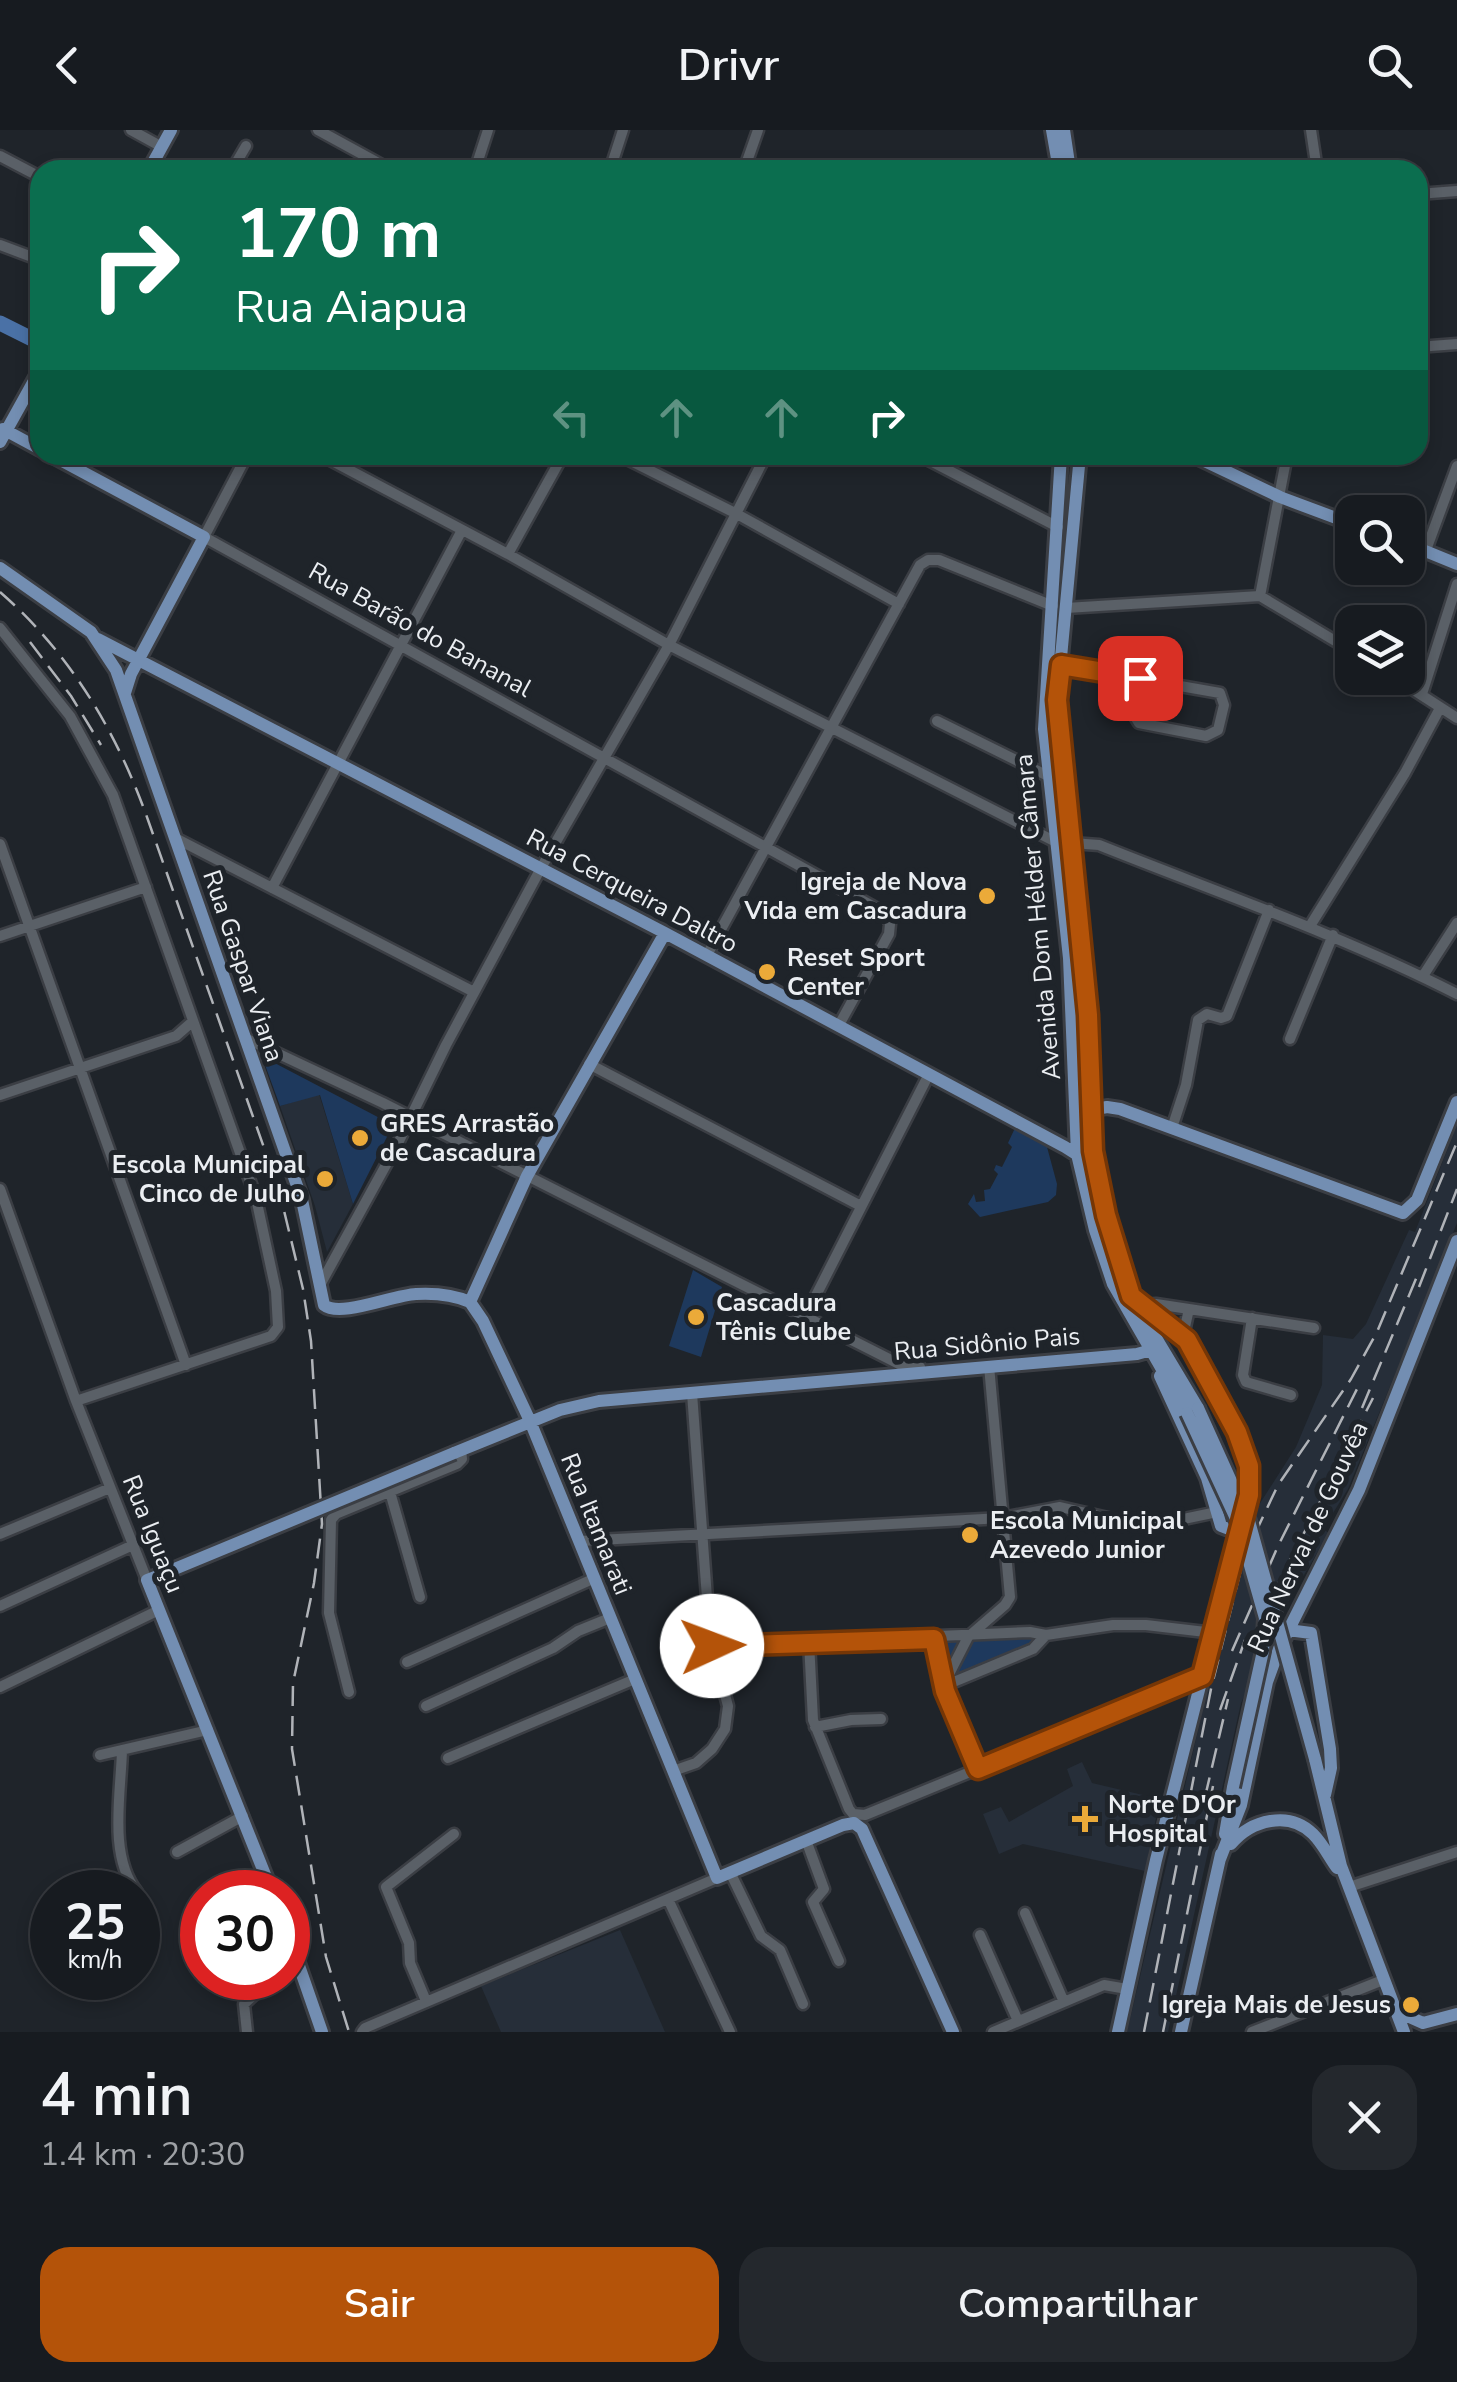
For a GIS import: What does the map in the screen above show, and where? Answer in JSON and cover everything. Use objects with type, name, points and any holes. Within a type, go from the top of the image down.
[{"type":"main road","points":[[154,160],[172,130]]},
{"type":"main road","points":[[1052,130],[1056,160]]},
{"type":"main road","points":[[1064,130],[1068,160]]},
{"type":"main road","points":[[30,387],[2,434],[30,445]]},
{"type":"main road","name":"Rua Barão do Bananal","points":[[70,465],[204,537]]},
{"type":"main road","name":"Avenida Dom Hélder Câmara","points":[[1061,465],[1058,528],[1061,665],[1057,700],[1077,1154],[1113,1284],[1192,1411]]},
{"type":"main road","name":"Avenida Dom Hélder Câmara","points":[[1079,465],[1044,711],[1050,777],[1065,843],[1088,1015],[1096,1172],[1108,1226],[1131,1296],[1192,1411]]},
{"type":"main road","points":[[1213,465],[1335,518]]},
{"type":"main road","points":[[125,695],[204,537]]},
{"type":"main road","points":[[1426,550],[1457,564]]},
{"type":"main road","name":"Rua Cerqueira Daltro","points":[[0,568],[98,639],[839,1024],[1077,1154],[1096,1172]]},
{"type":"main road","name":"Rua Gaspar Viana","points":[[98,639],[116,670],[302,1200],[324,1305],[332,1310],[416,1294],[470,1302]]},
{"type":"main road","points":[[470,1302],[527,1176],[665,933]]},
{"type":"main road","points":[[1091,1110],[1112,1107],[1398,1213],[1408,1211],[1417,1200],[1457,1102]]},
{"type":"main road","points":[[1052,1141],[1063,1135],[1074,1115]]},
{"type":"main road","name":"Rua Nerval de Gouvêa","points":[[1220,1859],[1241,1805],[1268,1682],[1288,1630],[1359,1490],[1450,1276],[1457,1241]]},
{"type":"main road","points":[[1118,2032],[1250,1488],[1247,1458],[1229,1416],[1183,1336],[1131,1296]]},
{"type":"main road","name":"Rua Itamarati","points":[[470,1302],[484,1321],[530,1421],[673,1772],[724,1875]]},
{"type":"main road","name":"Avenida Dom Hélder Câmara","points":[[1154,1354],[1218,1512]]},
{"type":"main road","name":"Rua Sidônio Pais","points":[[154,1577],[530,1421],[588,1403],[1154,1354]]},
{"type":"main road","points":[[1192,1411],[1249,1521],[1348,1888],[1404,2032]]},
{"type":"main road","points":[[1182,2032],[1264,1651],[1265,1618],[1238,1523],[1192,1411]]},
{"type":"main road","points":[[1218,1512],[1224,1529],[1241,1528]]},
{"type":"main road","name":"Rua Iguaçu","points":[[154,1577],[159,1610],[264,1870]]},
{"type":"main road","points":[[1288,1630],[1311,1633],[1330,1749],[1331,1768],[1324,1797]]},
{"type":"main road","points":[[1220,1859],[1249,1828],[1272,1820],[1292,1822],[1312,1832],[1348,1888]]},
{"type":"main road","points":[[724,1875],[843,1824],[864,1822],[954,2032]]},
{"type":"main road","points":[[305,2000],[322,2032]]},
{"type":"main road","points":[[1396,2012],[1429,2027],[1457,2014]]},
{"type":"street","points":[[131,130],[162,146]]},
{"type":"street","points":[[318,130],[373,160]]},
{"type":"street","points":[[478,160],[488,130]]},
{"type":"street","points":[[613,160],[622,130]]},
{"type":"street","points":[[748,160],[758,130]]},
{"type":"street","points":[[1312,130],[1316,160]]},
{"type":"street","points":[[238,160],[246,146]]},
{"type":"street","points":[[0,156],[30,172]]},
{"type":"street","points":[[1428,193],[1457,191]]},
{"type":"street","points":[[0,245],[30,256]]},
{"type":"street","points":[[1428,346],[1457,344]]},
{"type":"street","points":[[204,537],[242,465]]},
{"type":"street","points":[[340,465],[669,645],[1065,843],[1099,845],[1269,910],[1333,935],[1457,994]]},
{"type":"street","points":[[508,554],[557,465]]},
{"type":"street","points":[[639,465],[736,513],[899,604]]},
{"type":"street","points":[[320,1285],[541,868],[669,645],[761,465]]},
{"type":"street","points":[[938,465],[1058,528]]},
{"type":"street","points":[[1260,596],[1285,465]]},
{"type":"street","points":[[1426,550],[1457,466]]},
{"type":"street","points":[[272,888],[462,530]]},
{"type":"street","name":"Rua Barão do Bananal","points":[[204,537],[767,846],[888,917],[890,930],[886,940],[839,1024]]},
{"type":"street","points":[[706,955],[913,574],[928,560],[939,560],[1060,607],[1260,596],[1335,641]]},
{"type":"street","points":[[1425,685],[1457,584]]},
{"type":"street","points":[[0,628],[70,716],[99,765],[256,1198],[276,1292],[275,1332],[264,1339],[76,1402]]},
{"type":"street","points":[[1061,665],[1140,678],[1220,693],[1224,704],[1218,730],[1206,736],[1139,723],[1134,714],[1140,678]]},
{"type":"street","points":[[1423,695],[1457,718]]},
{"type":"street","points":[[1310,926],[1405,774],[1440,708]]},
{"type":"street","points":[[938,721],[1050,777]]},
{"type":"street","points":[[175,838],[474,992]]},
{"type":"street","points":[[0,844],[186,1364]]},
{"type":"street","points":[[0,936],[146,887]]},
{"type":"street","points":[[1172,1128],[1186,1085],[1198,1020],[1203,1014],[1227,1016],[1269,910]]},
{"type":"street","points":[[1423,976],[1457,922]]},
{"type":"street","points":[[1290,1039],[1333,935]]},
{"type":"street","points":[[0,1095],[171,1038],[192,1022]]},
{"type":"street","points":[[171,1038],[183,1039],[203,1050]]},
{"type":"street","points":[[244,1038],[901,1365],[936,1370]]},
{"type":"street","points":[[589,1064],[860,1205]]},
{"type":"street","points":[[805,1316],[929,1074]]},
{"type":"street","name":"Rua Iguaçu","points":[[0,1190],[110,1488],[133,1545],[154,1577]]},
{"type":"street","points":[[1143,1305],[1314,1328]]},
{"type":"street","points":[[1183,1336],[1189,1309]]},
{"type":"street","points":[[1252,1318],[1243,1375],[1246,1382],[1291,1395]]},
{"type":"street","points":[[943,1686],[968,1637],[1010,1597],[990,1366]]},
{"type":"street","points":[[673,1772],[707,1755],[724,1729],[726,1696],[712,1646],[692,1393]]},
{"type":"street","points":[[349,1692],[328,1613],[331,1520],[336,1514],[458,1462],[462,1458],[458,1451]]},
{"type":"street","points":[[0,1534],[110,1488]]},
{"type":"street","points":[[390,1492],[420,1597]]},
{"type":"street","points":[[580,1540],[1002,1518],[1060,1507],[1130,1523],[1160,1524],[1218,1512]]},
{"type":"street","points":[[0,1606],[133,1545]]},
{"type":"street","points":[[407,1662],[594,1578]]},
{"type":"street","points":[[0,1687],[159,1610]]},
{"type":"street","points":[[426,1706],[610,1618]]},
{"type":"street","points":[[712,1646],[1030,1632],[1046,1636],[1128,1625],[1214,1633]]},
{"type":"street","points":[[943,1686],[1033,1649],[1046,1636]]},
{"type":"street","points":[[934,1639],[943,1686],[978,1769]]},
{"type":"street","points":[[809,1642],[815,1728],[849,1810],[864,1822],[978,1769],[1202,1676]]},
{"type":"street","points":[[448,1758],[634,1679]]},
{"type":"street","points":[[815,1728],[851,1720],[881,1719]]},
{"type":"street","points":[[100,1755],[208,1730]]},
{"type":"street","points":[[122,1750],[120,1842],[127,1870]]},
{"type":"street","points":[[843,1824],[849,1810]]},
{"type":"street","points":[[177,1852],[243,1816]]},
{"type":"street","points":[[426,2001],[409,1960],[408,1940],[386,1887],[454,1834]]},
{"type":"street","points":[[806,1840],[824,1889],[814,1902],[839,1961]]},
{"type":"street","points":[[1348,1888],[1457,1852]]},
{"type":"street","points":[[362,2032],[724,1875],[761,1936],[780,1950],[804,2004]]},
{"type":"street","points":[[668,1899],[730,2032]]},
{"type":"street","points":[[1025,1913],[1064,2002]]},
{"type":"street","points":[[980,1936],[1018,2022]]},
{"type":"street","points":[[1252,2032],[1383,1980]]},
{"type":"street","points":[[994,2032],[1104,1985],[1127,1988]]},
{"type":"street","points":[[247,2032],[244,2004],[248,2000]]},
{"type":"street","points":[[1285,2019],[1289,2032]]},
{"type":"shaded area","name":"GRES Arrastão de Cascadura","points":[[267,1059],[393,1125],[353,1204],[320,1095],[280,1106],[264,1062]]},
{"type":"shaded area","name":"Escola Municipal Cinco de Julho","points":[[319,1094],[353,1204],[327,1252],[280,1106]]},
{"type":"shaded area","points":[[1457,1125],[1457,1223],[1348,1489],[1323,1529],[1329,1533],[1285,1607],[1241,1703],[1168,2032],[1127,2032],[1241,1548],[1257,1508],[1296,1447],[1322,1385],[1323,1335],[1353,1339],[1366,1324],[1409,1230],[1415,1232]]},
{"type":"shaded area","points":[[1015,1128],[1047,1147],[1057,1184],[1056,1195],[1048,1202],[980,1217],[968,1204],[974,1194],[976,1202],[985,1201],[984,1190],[990,1189],[998,1174],[994,1170],[996,1165],[1002,1167],[1012,1147],[1008,1143]]},
{"type":"shaded area","name":"Cascadura Tênis Clube","points":[[693,1270],[722,1287],[701,1357],[669,1346]]},
{"type":"shaded area","points":[[1035,1635],[1037,1642],[953,1678],[946,1675],[940,1648],[943,1643]]},
{"type":"shaded area","name":"Norte D'Or Hospital","points":[[1082,1762],[1092,1783],[1160,1799],[1145,1871],[1023,1844],[999,1854],[983,1814],[1001,1807],[1009,1822],[1073,1786],[1067,1769]]},
{"type":"shaded area","points":[[620,1930],[665,2032],[501,2032],[481,1986]]},
{"type":"waterway","points":[[0,323],[30,338]]},
{"type":"railway","points":[[0,592],[48,641],[89,696],[136,787],[279,1190],[303,1289],[311,1341],[322,1524],[293,1683],[292,1749],[326,1957],[349,2032]]},
{"type":"railway","points":[[30,642],[71,696],[101,745]]},
{"type":"railway","points":[[1144,2032],[1211,1689],[1244,1557],[1278,1485],[1351,1379],[1377,1332],[1457,1142]]},
{"type":"railway","points":[[1419,1287],[1457,1189]]},
{"type":"railway","points":[[1362,1408],[1418,1274]]},
{"type":"railway","points":[[1232,1651],[1278,1546],[1359,1385]]},
{"type":"railway","points":[[1257,1625],[1373,1398]]},
{"type":"railway","points":[[1220,1710],[1245,1640]]},
{"type":"railway","points":[[1205,1797],[1228,1699]]},
{"type":"railway","points":[[1163,2032],[1213,1786]]},
{"type":"place","name":"Igreja de Nova Vida em Cascadura","points":[[987,896]]},
{"type":"place","name":"Reset Sport Center","points":[[767,972]]},
{"type":"place","name":"GRES Arrastão de Cascadura","points":[[360,1138]]},
{"type":"place","name":"Escola Municipal Cinco de Julho","points":[[325,1179]]},
{"type":"place","name":"Cascadura Tênis Clube","points":[[696,1317]]},
{"type":"place","name":"Escola Municipal Azevedo Junior","points":[[970,1535]]},
{"type":"place","name":"Norte D'Or Hospital","points":[[1085,1819]]},
{"type":"place","name":"Igreja Mais de Jesus","points":[[1411,2005]]},
{"type":"route","points":[[712,1646],[934,1639],[945,1691],[978,1769],[1202,1676],[1249,1495],[1249,1466],[1237,1432],[1187,1340],[1131,1296],[1106,1215],[1093,1151],[1088,1015],[1057,700],[1061,665],[1140,678]]}]
